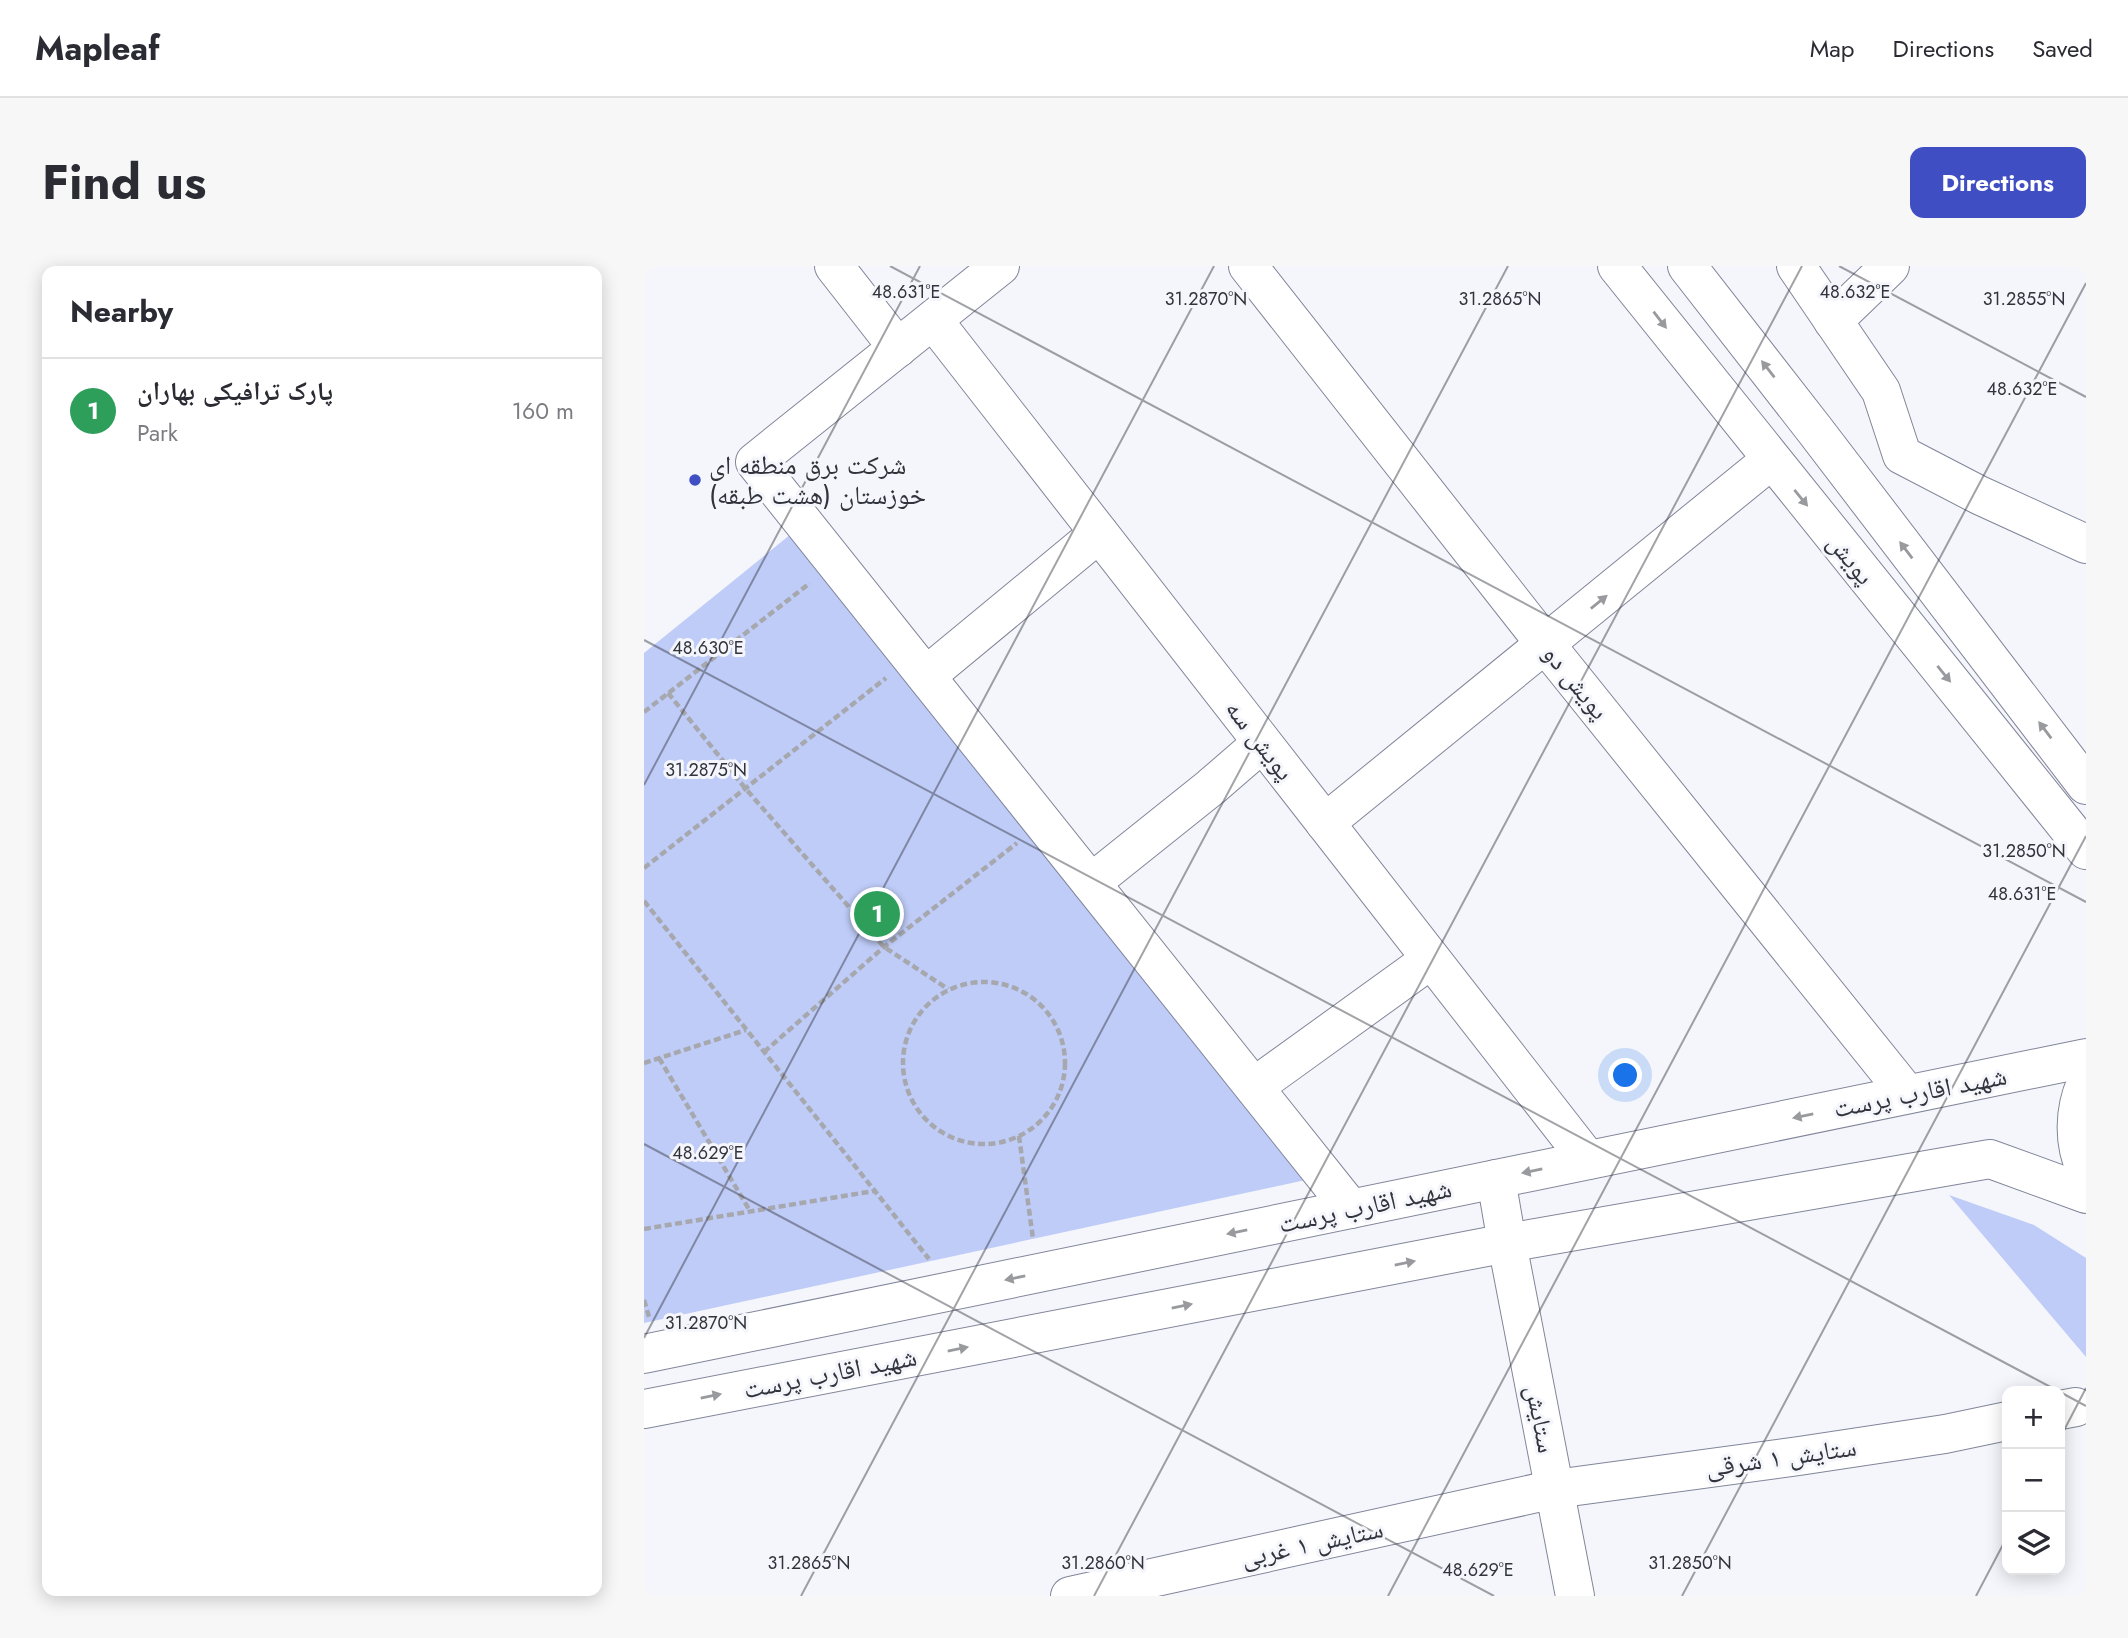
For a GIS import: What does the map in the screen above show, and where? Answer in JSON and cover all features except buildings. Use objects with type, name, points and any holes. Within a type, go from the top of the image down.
[{"type":"street","points":[[834,266],[898,348]]},
{"type":"street","points":[[1000,266],[755,462],[1351,1209]]},
{"type":"street","name":"پویش دو","points":[[1248,266],[1546,645],[1907,1094]]},
{"type":"street","name":"پویش","points":[[1617,266],[2086,850]]},
{"type":"street","name":"پویش","points":[[1687,266],[2086,785]]},
{"type":"street","points":[[1796,266],[1881,391],[1902,454],[1979,495],[2086,544]]},
{"type":"street","points":[[1833,321],[1890,266]]},
{"type":"street","name":"پویش سه","points":[[933,320],[1588,1160]]},
{"type":"street","points":[[1325,823],[1771,460],[1814,429]]},
{"type":"street","points":[[918,667],[1099,533]]},
{"type":"street","points":[[1091,883],[1262,743]]},
{"type":"street","points":[[1254,1087],[1430,960]]},
{"type":"street","name":"شهید اقارب پرست","points":[[644,1354],[2086,1058]]},
{"type":"street","points":[[2086,1083],[2077,1102],[2078,1153],[2086,1171]]},
{"type":"street","name":"شهید اقارب پرست","points":[[644,1409],[1507,1243],[1990,1159],[2086,1194]]},
{"type":"street","name":"ستایش","points":[[1496,1179],[1576,1596]]},
{"type":"street","name":"ستایش ۱ شرقی","points":[[1555,1489],[1812,1454],[1945,1434],[2002,1422]]},
{"type":"street","name":"ستایش ۱ غربی","points":[[1070,1596],[1555,1489]]},
{"type":"path","points":[[644,712],[813,580]]},
{"type":"path","points":[[644,868],[745,788],[918,667]]},
{"type":"path","points":[[668,693],[745,788],[884,947],[948,989]]},
{"type":"path","points":[[764,1052],[884,947],[1042,823]]},
{"type":"path","points":[[644,901],[954,1291]]},
{"type":"path","points":[[986,981],[1005,984],[1023,991],[1039,1003],[1052,1018],[1065,1055],[1059,1093],[1036,1125],[1019,1136],[982,1144],[962,1141],[944,1134],[928,1122],[915,1107],[906,1090],[902,1071],[908,1032],[918,1014],[931,1000],[948,989],[966,983],[986,981]]},
{"type":"path","points":[[644,1063],[747,1030]]},
{"type":"path","points":[[659,1058],[750,1211]]},
{"type":"path","points":[[1019,1136],[1037,1273]]},
{"type":"path","points":[[644,1229],[874,1191]]},
{"type":"shaded area","points":[[796,530],[1324,1176],[644,1323],[644,653]]},
{"type":"shaded area","points":[[1949,1195],[2034,1225],[2086,1258],[2086,1357]]},
{"type":"place","name":"شرکت برق منطقه ای خوزستان (هشت طبقه)","points":[[695,480]]},
{"type":"place","name":"پارک ترافیکی بهاران","points":[[877,914]]}]
